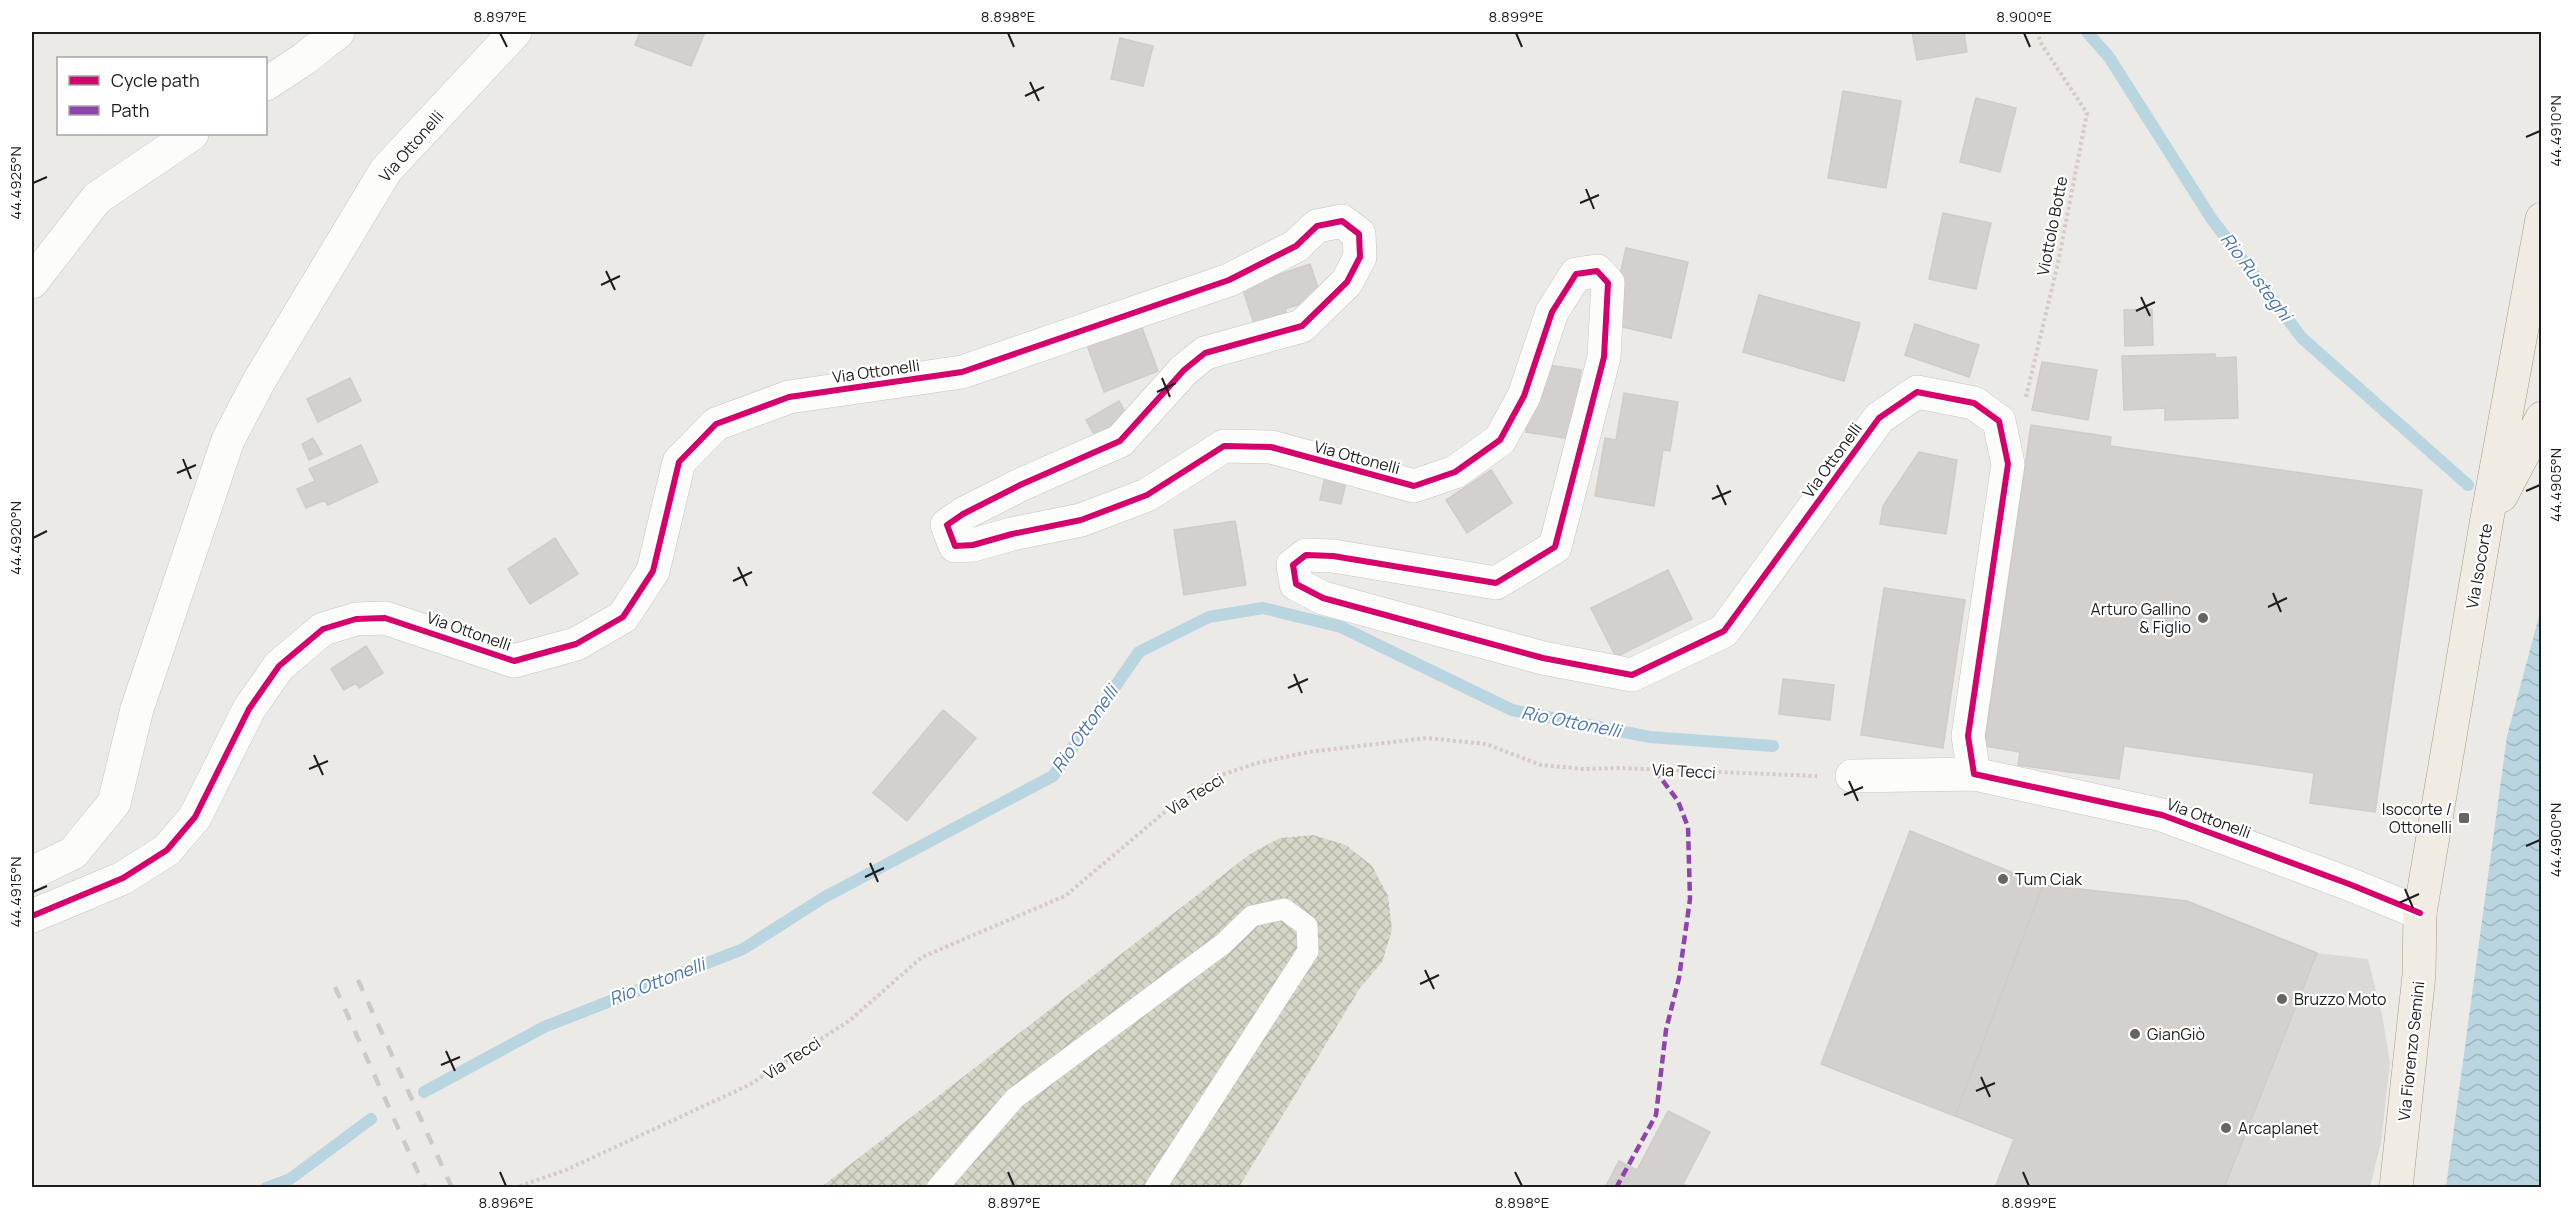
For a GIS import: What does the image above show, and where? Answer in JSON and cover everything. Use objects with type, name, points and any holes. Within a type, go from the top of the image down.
[{"type":"main road","name":"Via Isocorte","points":[[2420,913],[2541,219]]},
{"type":"main road","points":[[2486,524],[2541,418]]},
{"type":"main road","name":"Via Fiorenzo Semini","points":[[2396,1188],[2419,975],[2420,913]]},
{"type":"street","points":[[267,83],[304,59],[338,32]]},
{"type":"street","name":"Via Ottonelli","points":[[32,873],[73,853],[114,803],[137,709],[228,440],[259,381],[386,170],[515,32]]},
{"type":"street","points":[[32,282],[97,198],[191,135]]},
{"type":"street","name":"Via Ottonelli","points":[[32,916],[123,878],[167,850],[195,817],[249,709],[279,666],[323,629],[356,619],[385,618],[514,661],[576,644],[623,617],[653,571],[680,462],[716,424],[789,397],[962,372],[1229,280],[1296,246],[1317,226],[1342,221],[1359,234],[1360,257],[1347,282],[1302,326],[1205,353],[1185,370],[1120,441],[1020,485],[963,514],[947,525],[955,546],[973,545],[1012,534],[1081,520],[1147,495],[1224,446],[1271,447],[1414,486],[1455,472],[1500,440],[1524,396],[1552,312],[1576,274],[1598,271],[1608,283],[1604,357],[1555,547],[1496,583],[1333,556],[1306,555],[1293,565],[1296,584],[1323,598],[1543,658],[1632,675],[1724,631],[1879,418],[1917,392],[1974,403],[2000,421]]},
{"type":"street","points":[[1852,776],[1974,774],[1968,736],[2008,464],[2000,421]]},
{"type":"street","name":"Via Ottonelli","points":[[1974,774],[2162,815],[2349,884],[2420,913]]},
{"type":"lane","points":[[937,1188],[1015,1098],[1223,944],[1252,916],[1284,909],[1307,926],[1308,951],[1155,1188]]},
{"type":"shaded area","points":[[1313,835],[1346,845],[1372,866],[1388,896],[1392,930],[1382,962],[1360,988],[1239,1187],[820,1188],[1250,854],[1280,838]]},
{"type":"shaded area","points":[[2317,953],[2368,959],[2382,1014],[2390,1063],[2381,1143],[2370,1187],[2224,1188]]},
{"type":"water","points":[[2541,609],[2541,1187],[2446,1187],[2507,736]]},
{"type":"building","points":[[640,32],[705,32],[691,66],[635,45]]},
{"type":"building","points":[[1912,32],[1964,32],[1967,52],[1917,60]]},
{"type":"building","points":[[1120,38],[1153,46],[1143,86],[1111,79]]},
{"type":"building","points":[[1843,91],[1901,101],[1886,188],[1828,178]]},
{"type":"building","points":[[1976,98],[2016,108],[2000,172],[1960,162]]},
{"type":"building","points":[[1943,213],[1991,223],[1976,289],[1929,279]]},
{"type":"building","points":[[1626,248],[1688,262],[1671,338],[1609,324]]},
{"type":"building","points":[[1310,264],[1321,297],[1285,309],[1290,322],[1257,333],[1242,287]]},
{"type":"building","points":[[1759,295],[1860,323],[1844,381],[1743,352]]},
{"type":"building","points":[[2152,309],[2153,345],[2125,346],[2124,310]]},
{"type":"building","points":[[1915,324],[1979,345],[1969,377],[1905,355]]},
{"type":"building","points":[[1141,325],[1158,371],[1104,392],[1087,345]]},
{"type":"building","points":[[2215,354],[2215,358],[2236,357],[2238,418],[2165,420],[2165,408],[2124,410],[2122,356]]},
{"type":"building","points":[[2042,362],[2097,370],[2088,420],[2032,410]]},
{"type":"building","points":[[1548,365],[1581,370],[1571,439],[1526,432],[1532,395],[1543,396]]},
{"type":"building","points":[[350,378],[361,401],[318,422],[307,399]]},
{"type":"building","points":[[1624,393],[1678,402],[1670,451],[1663,450],[1654,506],[1595,496],[1605,438],[1616,440]]},
{"type":"building","points":[[1119,401],[1131,423],[1098,441],[1086,420]]},
{"type":"building","name":"Arturo Gallino & Figlio","points":[[2031,425],[2111,437],[2110,446],[2422,490],[2375,812],[2310,803],[2314,773],[2124,746],[2119,779],[2018,765],[2020,752],[1984,746]]},
{"type":"building","points":[[313,438],[322,454],[309,460],[302,444]]},
{"type":"building","points":[[361,445],[378,482],[328,505],[325,500],[306,508],[297,489],[315,481],[309,469]]},
{"type":"building","points":[[1919,452],[1957,460],[1946,534],[1880,524],[1883,506]]},
{"type":"building","points":[[1491,470],[1512,503],[1467,533],[1446,500]]},
{"type":"building","points":[[1325,477],[1346,482],[1341,504],[1320,500]]},
{"type":"building","points":[[1235,521],[1246,585],[1184,595],[1174,530]]},
{"type":"building","points":[[555,538],[578,574],[530,604],[508,569]]},
{"type":"building","points":[[1668,570],[1692,619],[1616,657],[1591,608]]},
{"type":"building","points":[[1884,588],[1965,600],[1943,748],[1861,735]]},
{"type":"building","points":[[366,646],[383,673],[359,688],[356,683],[344,690],[331,669]]},
{"type":"building","points":[[1783,679],[1834,685],[1830,720],[1779,714]]},
{"type":"building","points":[[943,710],[976,738],[907,821],[873,793]]},
{"type":"building","points":[[1910,831],[2043,885],[1955,1116],[1821,1064]]},
{"type":"building","name":"GianGiò","points":[[2043,885],[2187,901],[2317,953],[2224,1188],[1995,1188],[2014,1139],[1955,1116]]},
{"type":"building","points":[[1668,1111],[1710,1132],[1683,1184],[1690,1188],[1605,1188],[1619,1161],[1637,1170]]},
{"type":"waterway","name":"Rio Rusteghi","points":[[2087,32],[2109,57],[2211,218],[2302,338],[2468,485]]},
{"type":"waterway","name":"Rio Ottonelli","points":[[424,1092],[544,1027],[743,949],[823,898],[1053,776],[1139,652],[1209,617],[1263,608],[1341,627],[1512,710],[1650,737],[1773,746]]},
{"type":"waterway","name":"Rio Ottonelli","points":[[266,1188],[290,1179],[371,1119]]},
{"type":"railway","points":[[358,980],[452,1188]]},
{"type":"railway","points":[[335,987],[425,1188]]},
{"type":"marked path","points":[[1616,1188],[1656,1115],[1666,1030],[1679,978],[1690,899],[1688,827],[1678,801],[1654,769]]},
{"type":"cycle path","points":[[32,916],[123,878],[167,850],[195,817],[249,709],[279,666],[323,629],[356,619],[385,618],[514,661],[576,644],[623,617],[653,571],[679,462],[716,424],[789,397],[962,372],[1229,280],[1296,246],[1317,226],[1342,221],[1359,234],[1360,257],[1347,282],[1302,326],[1205,353],[1184,370],[1120,441],[1020,485],[963,514],[947,525],[955,546],[973,545],[1012,534],[1081,520],[1147,495],[1224,446],[1271,447],[1414,486],[1455,472],[1500,440],[1524,396],[1552,312],[1576,274],[1597,271],[1608,283],[1604,357],[1555,547],[1496,583],[1333,556],[1306,555],[1293,565],[1296,584],[1323,598],[1543,658],[1632,675],[1724,631],[1879,418],[1917,392],[1974,403],[1999,421],[2008,464],[1968,736],[1974,774],[2162,815],[2349,884],[2420,913]]},
{"type":"place","name":"Arturo Gallino & Figlio","points":[[2203,618]]},
{"type":"place","name":"Isocorte / Ottonelli","points":[[2464,818]]},
{"type":"place","name":"Tum Ciak","points":[[2003,879]]},
{"type":"place","name":"Bruzzo Moto","points":[[2282,999]]},
{"type":"place","name":"GianGiò","points":[[2135,1034]]},
{"type":"place","name":"Arcaplanet","points":[[2226,1128]]}]
